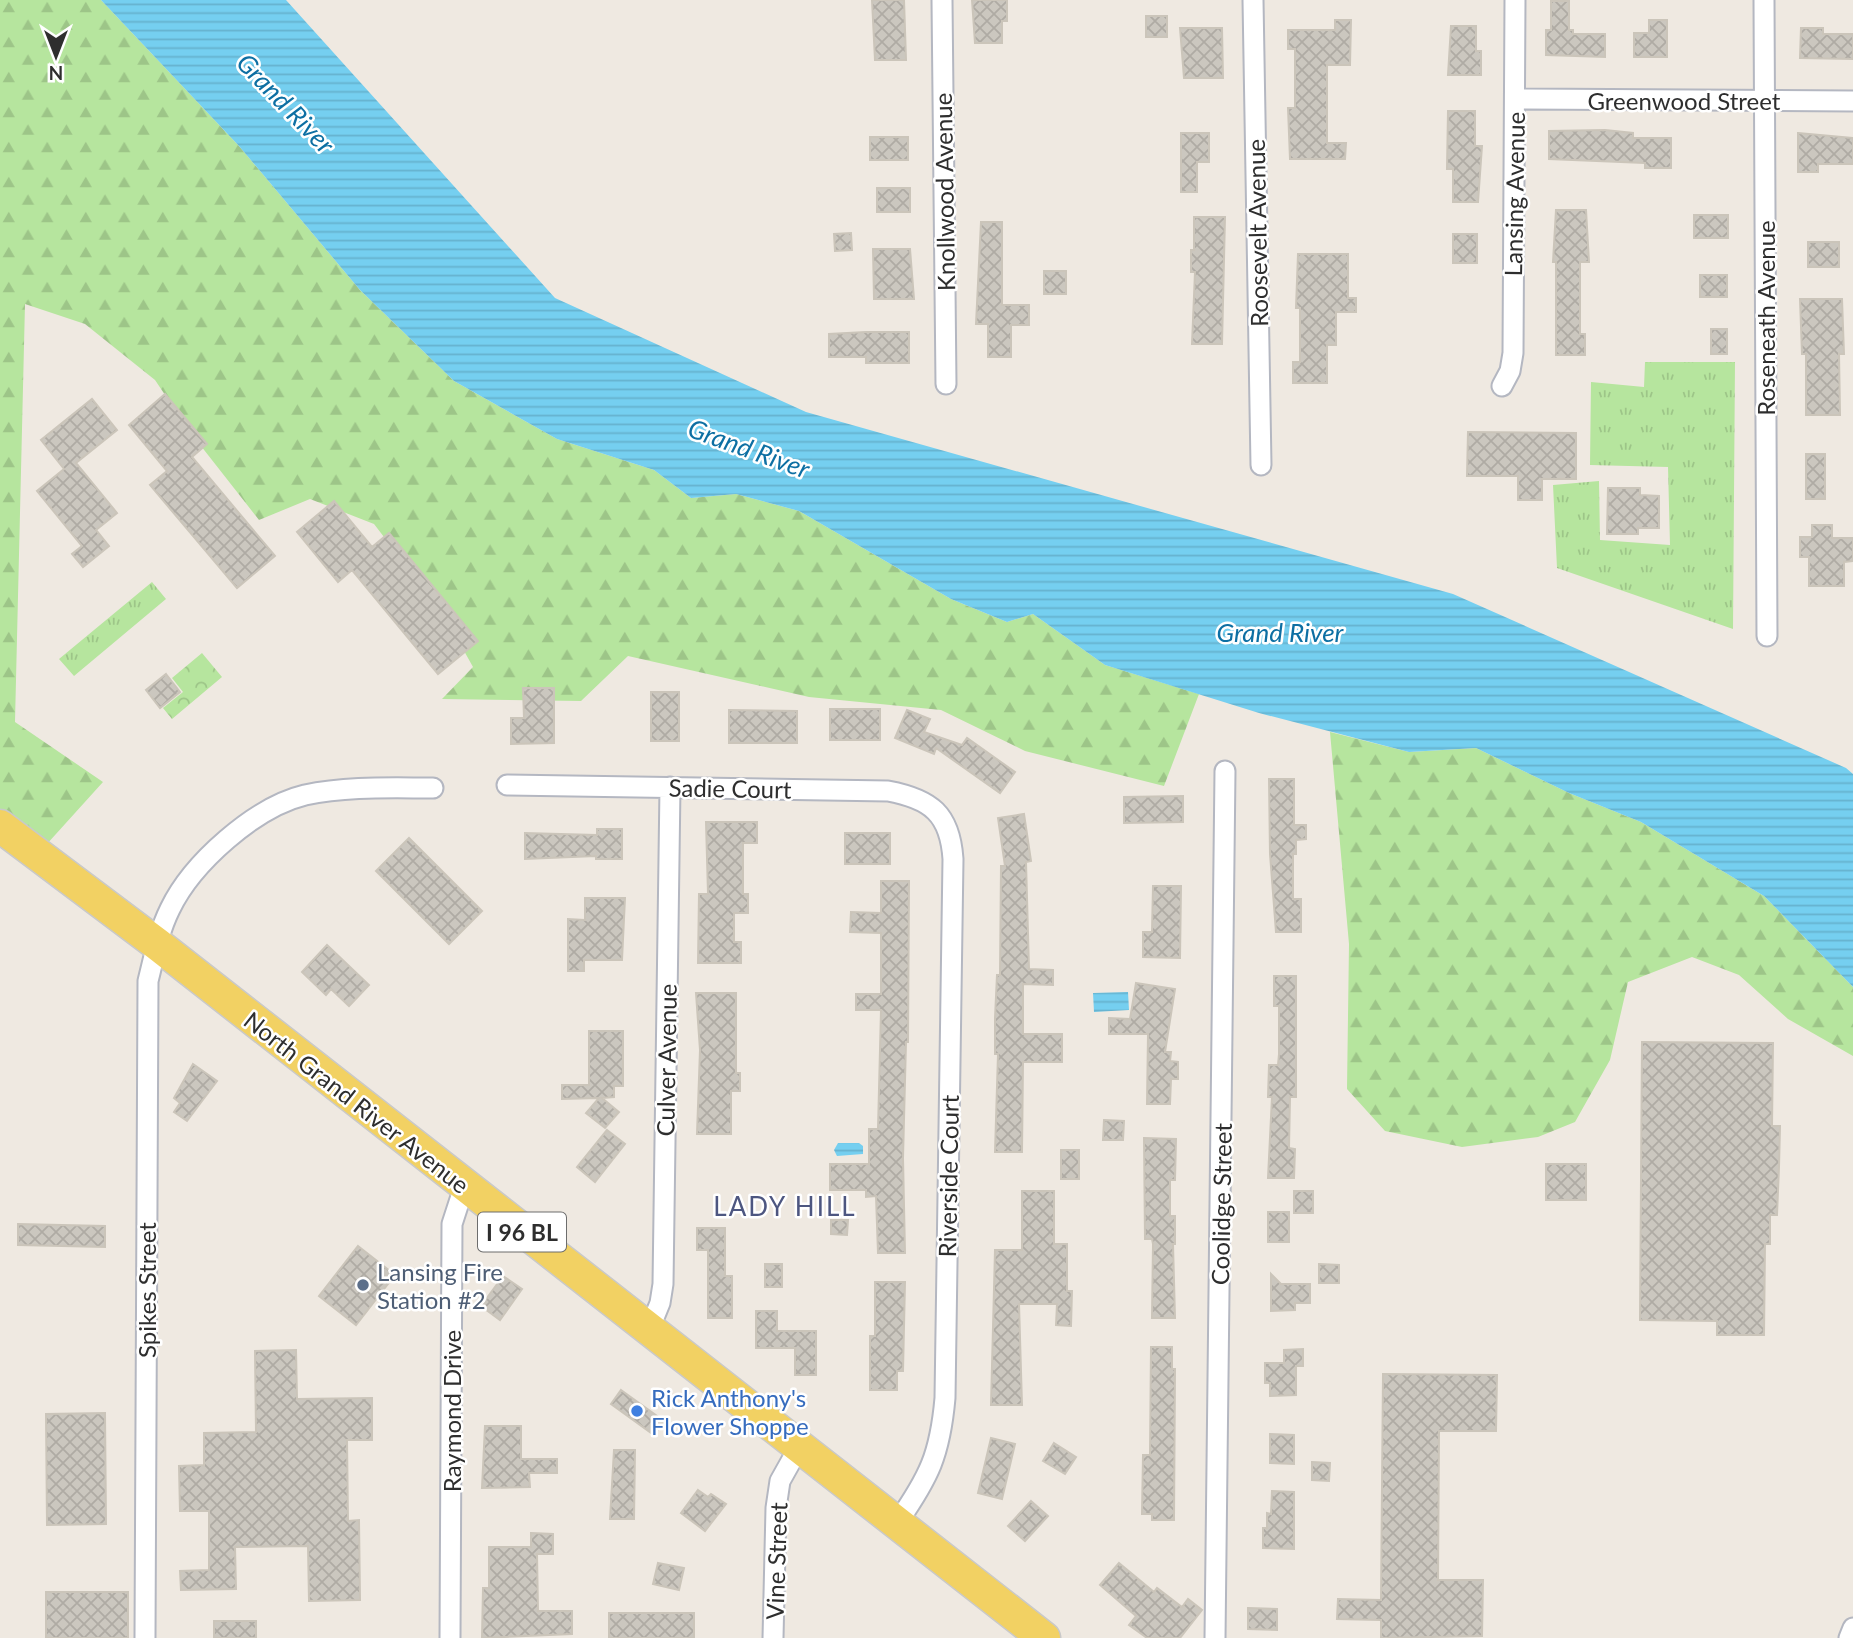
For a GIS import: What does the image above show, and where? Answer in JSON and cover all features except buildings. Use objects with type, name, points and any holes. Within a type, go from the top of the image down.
[{"type":"main road","name":"North Grand River Avenue","points":[[0,826],[157,944],[464,1187],[1044,1638]]},
{"type":"street","name":"Knollwood Avenue","points":[[942,0],[946,384]]},
{"type":"street","name":"Roosevelt Avenue","points":[[1253,0],[1261,465]]},
{"type":"street","name":"Lansing Avenue","points":[[1502,386],[1510,371],[1513,354],[1515,0]]},
{"type":"street","name":"Roseneath Avenue","points":[[1764,0],[1767,636]]},
{"type":"street","name":"Greenwood Street","points":[[1515,99],[1853,101]]},
{"type":"street","name":"Coolidge Street","points":[[1215,1638],[1225,771]]},
{"type":"street","name":"Sadie Court","points":[[507,785],[888,791],[929,803],[943,819]]},
{"type":"street","name":"Culver Avenue","points":[[649,1329],[660,1303],[663,1284],[670,787]]},
{"type":"street","points":[[157,944],[170,908],[195,874],[225,840],[268,809],[302,796],[338,789],[433,788]]},
{"type":"street","name":"Riverside Court","points":[[897,1523],[928,1478],[938,1451],[945,1398],[953,859],[952,841],[943,819]]},
{"type":"street","name":"Spikes Street","points":[[145,1638],[148,981],[157,944]]},
{"type":"street","name":"Raymond Drive","points":[[450,1638],[452,1224],[464,1187]]},
{"type":"street","name":"Vine Street","points":[[773,1638],[776,1508],[780,1481],[799,1447]]},
{"type":"street","points":[[1849,1638],[1853,1628]]},
{"type":"green space","points":[[0,0],[101,0],[239,146],[360,290],[454,381],[557,439],[654,470],[691,498],[736,494],[799,511],[951,599],[1007,622],[1033,614],[1105,665],[1199,694],[1164,786],[1025,751],[941,710],[809,697],[628,656],[581,701],[442,699],[473,667],[444,615],[374,524],[310,499],[259,520],[190,432],[155,380],[85,324],[25,304],[15,722],[103,782],[37,855],[0,826]]},
{"type":"green space","points":[[1645,362],[1735,362],[1733,629],[1557,568],[1553,485],[1599,481],[1600,540],[1670,545],[1668,467],[1590,465],[1591,382],[1644,387]]},
{"type":"green space","points":[[152,582],[166,599],[74,676],[59,659]]},
{"type":"green space","points":[[202,653],[222,677],[172,719],[163,708],[183,692],[172,678]]},
{"type":"green space","points":[[1330,732],[1409,752],[1476,748],[1569,793],[1641,822],[1764,896],[1853,987],[1853,1056],[1788,1019],[1739,975],[1692,957],[1628,982],[1610,1060],[1575,1122],[1538,1137],[1462,1147],[1385,1131],[1347,1089],[1349,944]]},
{"type":"water","name":"Grand River","points":[[101,0],[286,0],[555,298],[806,412],[1453,594],[1846,768],[1853,774],[1853,987],[1764,896],[1641,822],[1569,793],[1476,748],[1409,752],[1259,713],[1105,665],[1033,614],[1007,622],[951,599],[799,511],[736,494],[691,498],[654,470],[557,439],[454,381],[360,290],[239,146]]},
{"type":"water","points":[[1128,992],[1129,1010],[1094,1012],[1093,993]]},
{"type":"water","points":[[838,1143],[859,1143],[863,1146],[863,1154],[837,1156],[834,1150]]},
{"type":"place","name":"Lansing Fire Station #2","points":[[363,1285]]},
{"type":"place","name":"Rick Anthony's Flower Shoppe","points":[[637,1411]]},
{"type":"district","name":"LADY HILL","points":[[785,1206]]}]
